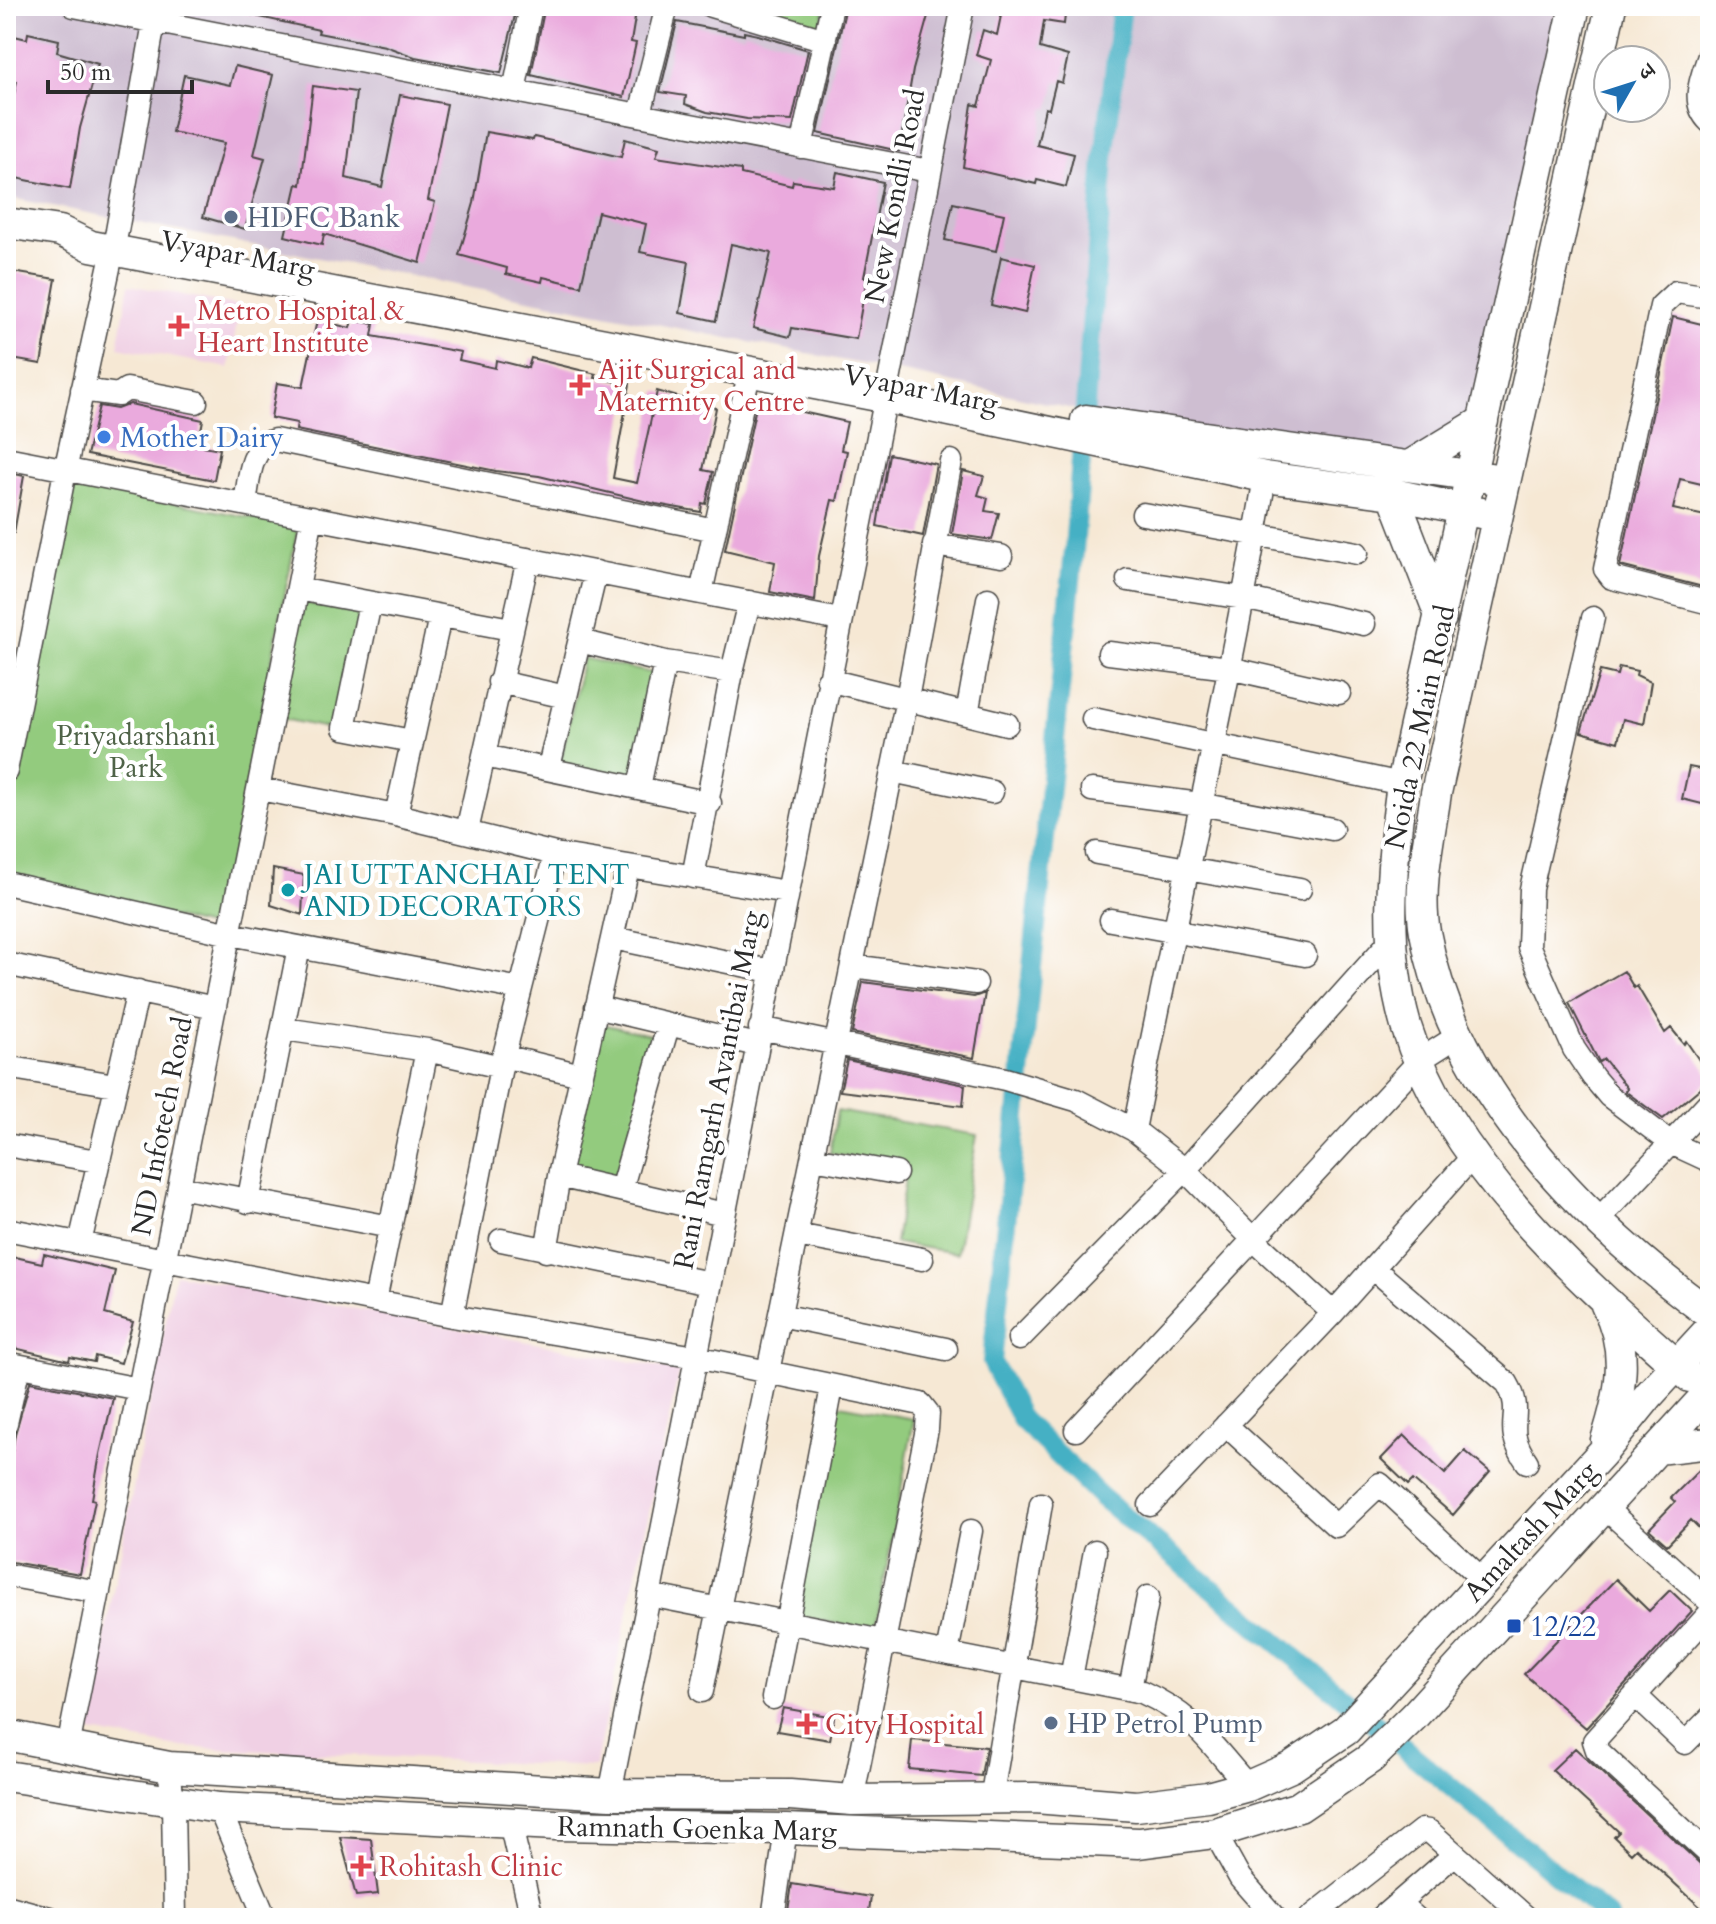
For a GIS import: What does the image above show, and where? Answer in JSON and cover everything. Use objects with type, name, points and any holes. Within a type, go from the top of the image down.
[{"type":"street","points":[[74,6],[156,14],[514,91],[929,171]]},
{"type":"street","points":[[514,91],[531,6]]},
{"type":"street","points":[[640,114],[667,6]]},
{"type":"street","points":[[711,6],[825,40]]},
{"type":"street","points":[[801,147],[832,6]]},
{"type":"street","name":"New Kondli Road","points":[[885,389],[963,6]]},
{"type":"street","name":"Noida 22 Main Road","points":[[1611,6],[1495,516],[1436,793],[1426,872],[1424,929],[1440,989],[1461,1034],[1515,1131],[1598,1220],[1710,1314]]},
{"type":"street","name":"Noida 22 Main Road","points":[[1571,11],[1441,618],[1402,784],[1390,865],[1392,939],[1406,1024],[1431,1087],[1473,1156],[1522,1214],[1599,1293],[1709,1393]]},
{"type":"street","points":[[6,771],[17,665],[65,471],[114,240],[156,14]]},
{"type":"street","points":[[1710,53],[1698,97],[1699,110],[1710,122]]},
{"type":"street","name":"Vyapar Marg","points":[[6,223],[60,231],[82,225],[114,240],[749,374],[885,389]]},
{"type":"street","name":"Vyapar Marg","points":[[114,240],[1108,434],[1265,477],[1393,494],[1495,516]]},
{"type":"street","points":[[1710,297],[1676,292],[1661,306],[1605,569],[1612,578],[1710,603]]},
{"type":"street","points":[[701,593],[749,374]]},
{"type":"street","points":[[82,390],[118,395],[127,389],[196,402]]},
{"type":"street","name":"Rani Ramgarh Avantibai Marg","points":[[610,1794],[885,389]]},
{"type":"street","points":[[1409,466],[1483,421]]},
{"type":"street","name":"Vyapar Marg","points":[[1108,434],[1409,466],[1504,480]]},
{"type":"street","points":[[245,504],[254,458],[264,443],[275,440],[715,530]]},
{"type":"street","points":[[6,458],[840,620]]},
{"type":"street","points":[[702,1691],[853,966],[951,461]]},
{"type":"street","points":[[1134,1130],[1173,930],[1215,743],[1265,477]]},
{"type":"street","points":[[1393,494],[1441,618]]},
{"type":"street","points":[[1143,514],[1357,553]]},
{"type":"street","name":"ND Infotech Road","points":[[68,1747],[312,517]]},
{"type":"street","points":[[934,545],[1001,556]]},
{"type":"street","points":[[467,831],[528,559]]},
{"type":"street","points":[[549,767],[596,572]]},
{"type":"street","points":[[1128,580],[1243,598],[1364,624]]},
{"type":"street","points":[[298,589],[511,629]]},
{"type":"street","points":[[967,714],[988,599]]},
{"type":"street","points":[[693,877],[710,803],[732,672],[749,602]]},
{"type":"street","points":[[370,603],[344,728],[412,741]]},
{"type":"street","points":[[396,815],[440,617]]},
{"type":"street","points":[[1593,618],[1531,889],[1529,947],[1574,1049],[1609,1096],[1671,1143],[1710,1161]]},
{"type":"street","points":[[580,641],[665,662],[732,672]]},
{"type":"street","points":[[1109,653],[1229,668],[1339,693]]},
{"type":"street","points":[[639,787],[665,662]]},
{"type":"street","points":[[828,680],[1007,724]]},
{"type":"street","points":[[499,682],[566,697]]},
{"type":"street","points":[[1093,719],[1402,784]]},
{"type":"street","points":[[484,756],[549,767],[710,803]]},
{"type":"street","points":[[892,771],[992,792]]},
{"type":"street","points":[[259,789],[396,815],[555,854],[787,892]]},
{"type":"street","points":[[1092,790],[1200,804],[1332,829]]},
{"type":"street","points":[[1097,853],[1300,889]]},
{"type":"street","points":[[452,1316],[502,1062],[555,854]]},
{"type":"street","points":[[546,1251],[559,1176],[628,867]]},
{"type":"street","points":[[6,883],[230,934],[520,989]]},
{"type":"street","points":[[1111,920],[1305,955]]},
{"type":"street","points":[[613,938],[771,971]]},
{"type":"street","points":[[1019,1339],[1185,1170],[1392,939]]},
{"type":"street","points":[[248,1202],[299,947]]},
{"type":"street","points":[[6,964],[215,1008]]},
{"type":"street","points":[[853,966],[976,983]]},
{"type":"street","points":[[80,1243],[138,991]]},
{"type":"street","points":[[596,1007],[668,1026],[836,1043],[1045,1088],[1134,1130],[1185,1170],[1333,1313]]},
{"type":"street","points":[[621,1190],[668,1026]]},
{"type":"street","points":[[284,1029],[581,1075]]},
{"type":"street","points":[[1076,1430],[1420,1060],[1461,1034]]},
{"type":"street","points":[[375,1301],[427,1050]]},
{"type":"street","points":[[6,1067],[115,1085]]},
{"type":"street","points":[[1598,1220],[1710,1101]]},
{"type":"street","points":[[6,1145],[97,1161]]},
{"type":"street","points":[[1150,1505],[1333,1313],[1473,1156]]},
{"type":"street","points":[[813,1158],[896,1173]]},
{"type":"street","points":[[559,1176],[724,1214]]},
{"type":"street","points":[[179,1187],[391,1227]]},
{"type":"street","points":[[6,1229],[452,1316],[696,1357],[921,1404],[928,1413],[852,1800]]},
{"type":"street","points":[[797,1235],[922,1259]]},
{"type":"street","points":[[501,1240],[710,1283]]},
{"type":"street","points":[[1373,1268],[1507,1383],[1516,1407],[1512,1436],[1527,1462]]},
{"type":"street","points":[[1599,1293],[1617,1325],[1623,1362],[1616,1411],[1602,1453]]},
{"type":"street","points":[[780,1315],[946,1349]]},
{"type":"street","name":"Amaltash Marg","points":[[1346,1730],[1602,1453],[1710,1329]]},
{"type":"street","points":[[6,1423],[13,1364],[139,1389]]},
{"type":"street","points":[[773,1698],[832,1387]]},
{"type":"street","name":"Amaltash Marg","points":[[1371,1758],[1414,1716],[1709,1393]]},
{"type":"street","points":[[1226,1425],[1336,1526],[1380,1484],[1484,1581]]},
{"type":"street","points":[[1657,1449],[1710,1443]]},
{"type":"street","points":[[991,1800],[1011,1665],[1041,1504]]},
{"type":"street","points":[[1604,1507],[1710,1602]]},
{"type":"street","points":[[947,1653],[971,1531]]},
{"type":"street","points":[[1071,1678],[1095,1551]]},
{"type":"street","points":[[6,1575],[99,1592]]},
{"type":"street","points":[[649,1595],[1130,1689],[1174,1707],[1201,1728],[1248,1786]]},
{"type":"street","points":[[1130,1689],[1148,1597]]},
{"type":"street","points":[[1709,1853],[1597,1750],[1594,1741],[1710,1613]]},
{"type":"street","points":[[1635,1695],[1685,1743],[1710,1718]]},
{"type":"street","name":"Ramnath Goenka Marg","points":[[6,1735],[169,1767],[610,1794],[790,1795],[852,1800],[1035,1798],[1136,1806],[1208,1797],[1248,1786],[1291,1767],[1346,1730]]},
{"type":"street","name":"Ramnath Goenka Marg","points":[[6,1776],[219,1808],[510,1822],[1139,1843],[1215,1833],[1299,1807],[1371,1758]]},
{"type":"street","points":[[169,1767],[173,1803],[175,1918]]},
{"type":"street","points":[[1035,1798],[1035,1838]]},
{"type":"street","points":[[219,1808],[265,1918]]},
{"type":"street","points":[[510,1822],[532,1918]]},
{"type":"street","points":[[773,1918],[786,1829]]},
{"type":"street","points":[[1310,1918],[1422,1830],[1429,1831],[1527,1918]]},
{"type":"street","points":[[1215,1833],[1240,1878],[1275,1918]]},
{"type":"street","points":[[1381,1918],[1455,1854]]},
{"type":"street","points":[[1399,1903],[1416,1918]]},
{"type":"street","points":[[6,1906],[50,1918]]},
{"type":"shaded area","points":[[6,6],[1557,6],[1471,411],[1398,480],[918,375],[6,197]]},
{"type":"shaded area","name":"Metro Hospital & Heart Institute","points":[[129,285],[240,306],[229,368],[118,347]]},
{"type":"shaded area","points":[[175,1274],[679,1371],[595,1767],[178,1747],[86,1731]]},
{"type":"green space","points":[[706,6],[825,6],[820,30]]},
{"type":"green space","name":"Priyadarshani Park","points":[[74,483],[298,527],[219,929],[6,875],[6,816]]},
{"type":"green space","points":[[301,602],[364,615],[341,731],[278,718]]},
{"type":"green space","points":[[583,658],[656,674],[632,790],[558,774]]},
{"type":"green space","points":[[597,1023],[660,1037],[625,1199],[562,1185]]},
{"type":"green space","points":[[837,1111],[977,1135],[957,1253],[895,1243],[907,1167],[830,1153]]},
{"type":"green space","points":[[835,1404],[914,1419],[875,1631],[796,1616]]},
{"type":"building","points":[[243,6],[513,6],[516,11],[501,73],[415,57],[385,46],[318,33],[319,30],[242,13]]},
{"type":"building","points":[[545,6],[637,6],[631,42],[636,43],[624,97],[531,75]]},
{"type":"building","points":[[846,6],[927,6],[925,15],[928,16],[913,70],[899,151],[818,133]]},
{"type":"building","points":[[1003,6],[1066,6],[1064,24],[1044,21],[1040,48],[1068,56],[1062,83],[1056,81],[1049,109],[1045,108],[1037,145],[1074,154],[1066,187],[1037,180],[1036,184],[963,167],[972,104],[979,106],[991,60],[976,55],[983,30],[997,35]]},
{"type":"building","points":[[677,22],[744,35],[744,32],[808,50],[792,121],[747,119],[707,112],[685,104],[686,96],[660,92]]},
{"type":"building","points":[[28,33],[59,40],[57,52],[98,64],[80,128],[70,189],[6,176],[6,112],[10,112],[17,81],[6,78],[6,34],[27,39]]},
{"type":"building","points":[[235,66],[273,75],[254,155],[265,158],[245,229],[203,217],[224,143],[172,132],[184,75],[230,85]]},
{"type":"building","points":[[313,86],[356,92],[346,178],[382,187],[400,95],[447,104],[428,200],[435,202],[420,263],[324,234],[322,245],[285,236],[297,184],[301,185]]},
{"type":"building","points":[[486,132],[533,140],[534,137],[621,157],[625,139],[659,148],[656,157],[741,170],[741,174],[792,186],[793,181],[834,187],[837,172],[883,182],[864,277],[867,277],[856,339],[792,328],[790,337],[753,328],[771,253],[731,244],[716,321],[680,313],[689,262],[640,252],[646,224],[598,212],[581,286],[543,277],[542,282],[506,274],[507,268],[459,255],[474,203]]},
{"type":"building","points":[[953,203],[1004,214],[996,251],[945,240]]},
{"type":"building","points":[[1001,257],[1035,265],[1025,313],[991,305]]},
{"type":"building","points":[[6,271],[56,279],[41,364],[6,358]]},
{"type":"building","points":[[1673,317],[1710,326],[1710,486],[1680,479],[1673,509],[1710,517],[1710,561],[1703,587],[1620,566]]},
{"type":"building","points":[[317,320],[350,328],[352,320],[374,324],[372,336],[461,352],[459,360],[495,368],[496,360],[528,368],[531,358],[596,374],[595,378],[630,384],[613,478],[637,483],[657,391],[716,408],[703,470],[713,472],[706,504],[702,503],[701,512],[656,504],[539,476],[496,471],[296,430],[297,423],[271,418],[277,383],[303,387]]},
{"type":"building","points":[[757,402],[847,422],[841,450],[847,451],[837,501],[832,500],[819,556],[815,601],[770,592],[775,562],[725,550]]},
{"type":"building","points":[[130,404],[203,420],[198,445],[220,449],[214,480],[87,455],[99,406],[117,409]]},
{"type":"building","points":[[889,454],[936,464],[923,536],[877,526]]},
{"type":"building","points":[[963,471],[984,476],[978,495],[988,498],[985,511],[999,513],[992,540],[952,534]]},
{"type":"building","points":[[6,472],[24,476],[14,533],[6,532]]},
{"type":"building","points":[[1619,667],[1637,671],[1636,675],[1651,682],[1644,724],[1623,719],[1618,742],[1581,732],[1600,671],[1617,675]]},
{"type":"building","points":[[1689,767],[1710,771],[1710,806],[1682,799]]},
{"type":"building","name":"JAI UTTANCHAL TENT AND DECORATORS","points":[[273,869],[304,875],[302,915],[271,905]]},
{"type":"building","points":[[1624,971],[1634,988],[1637,986],[1665,1033],[1671,1028],[1684,1044],[1686,1041],[1710,1076],[1710,1080],[1663,1119],[1625,1091],[1627,1088],[1604,1059],[1599,1062],[1569,1003]]},
{"type":"building","points":[[863,982],[974,997],[985,993],[974,1058],[852,1033]]},
{"type":"building","points":[[847,1060],[965,1085],[963,1106],[840,1091]]},
{"type":"building","points":[[44,1254],[115,1271],[105,1314],[133,1322],[121,1363],[95,1356],[94,1362],[70,1357],[69,1361],[6,1346],[6,1301],[15,1257],[42,1263]]},
{"type":"building","points":[[30,1382],[113,1398],[100,1454],[92,1499],[95,1500],[80,1574],[6,1561],[6,1488],[15,1434]]},
{"type":"building","points":[[1404,1435],[1445,1474],[1465,1451],[1490,1472],[1453,1515],[1413,1480],[1408,1485],[1381,1459]]},
{"type":"building","points":[[1701,1468],[1710,1476],[1710,1539],[1691,1520],[1667,1545],[1649,1529],[1675,1502],[1671,1498]]},
{"type":"building","points":[[1616,1579],[1649,1611],[1670,1590],[1692,1611],[1586,1728],[1524,1674]]},
{"type":"building","points":[[783,1708],[834,1717],[830,1740],[777,1731]]},
{"type":"building","points":[[912,1740],[986,1747],[981,1776],[909,1769]]},
{"type":"building","points":[[1575,1748],[1710,1873],[1710,1916],[1636,1848],[1631,1853],[1614,1837],[1619,1832],[1552,1770]]},
{"type":"building","points":[[340,1837],[371,1839],[378,1894],[356,1896]]},
{"type":"building","points":[[792,1884],[871,1897],[868,1918],[787,1918]]},
{"type":"waterway","points":[[1122,6],[1104,159],[1074,551],[992,1362],[1021,1419],[1100,1496],[1609,1918]]},
{"type":"place","name":"HDFC Bank","points":[[231,217]]},
{"type":"place","name":"Metro Hospital & Heart Institute","points":[[179,326]]},
{"type":"place","name":"Ajit Surgical and Maternity Centre","points":[[580,385]]},
{"type":"place","name":"Mother Dairy","points":[[104,437]]},
{"type":"place","name":"JAI UTTANCHAL TENT AND DECORATORS","points":[[288,890]]},
{"type":"place","name":"12/22","points":[[1514,1626]]},
{"type":"place","name":"HP Petrol Pump","points":[[1051,1723]]},
{"type":"place","name":"City Hospital","points":[[807,1724]]},
{"type":"place","name":"Rohitash Clinic","points":[[361,1866]]}]
